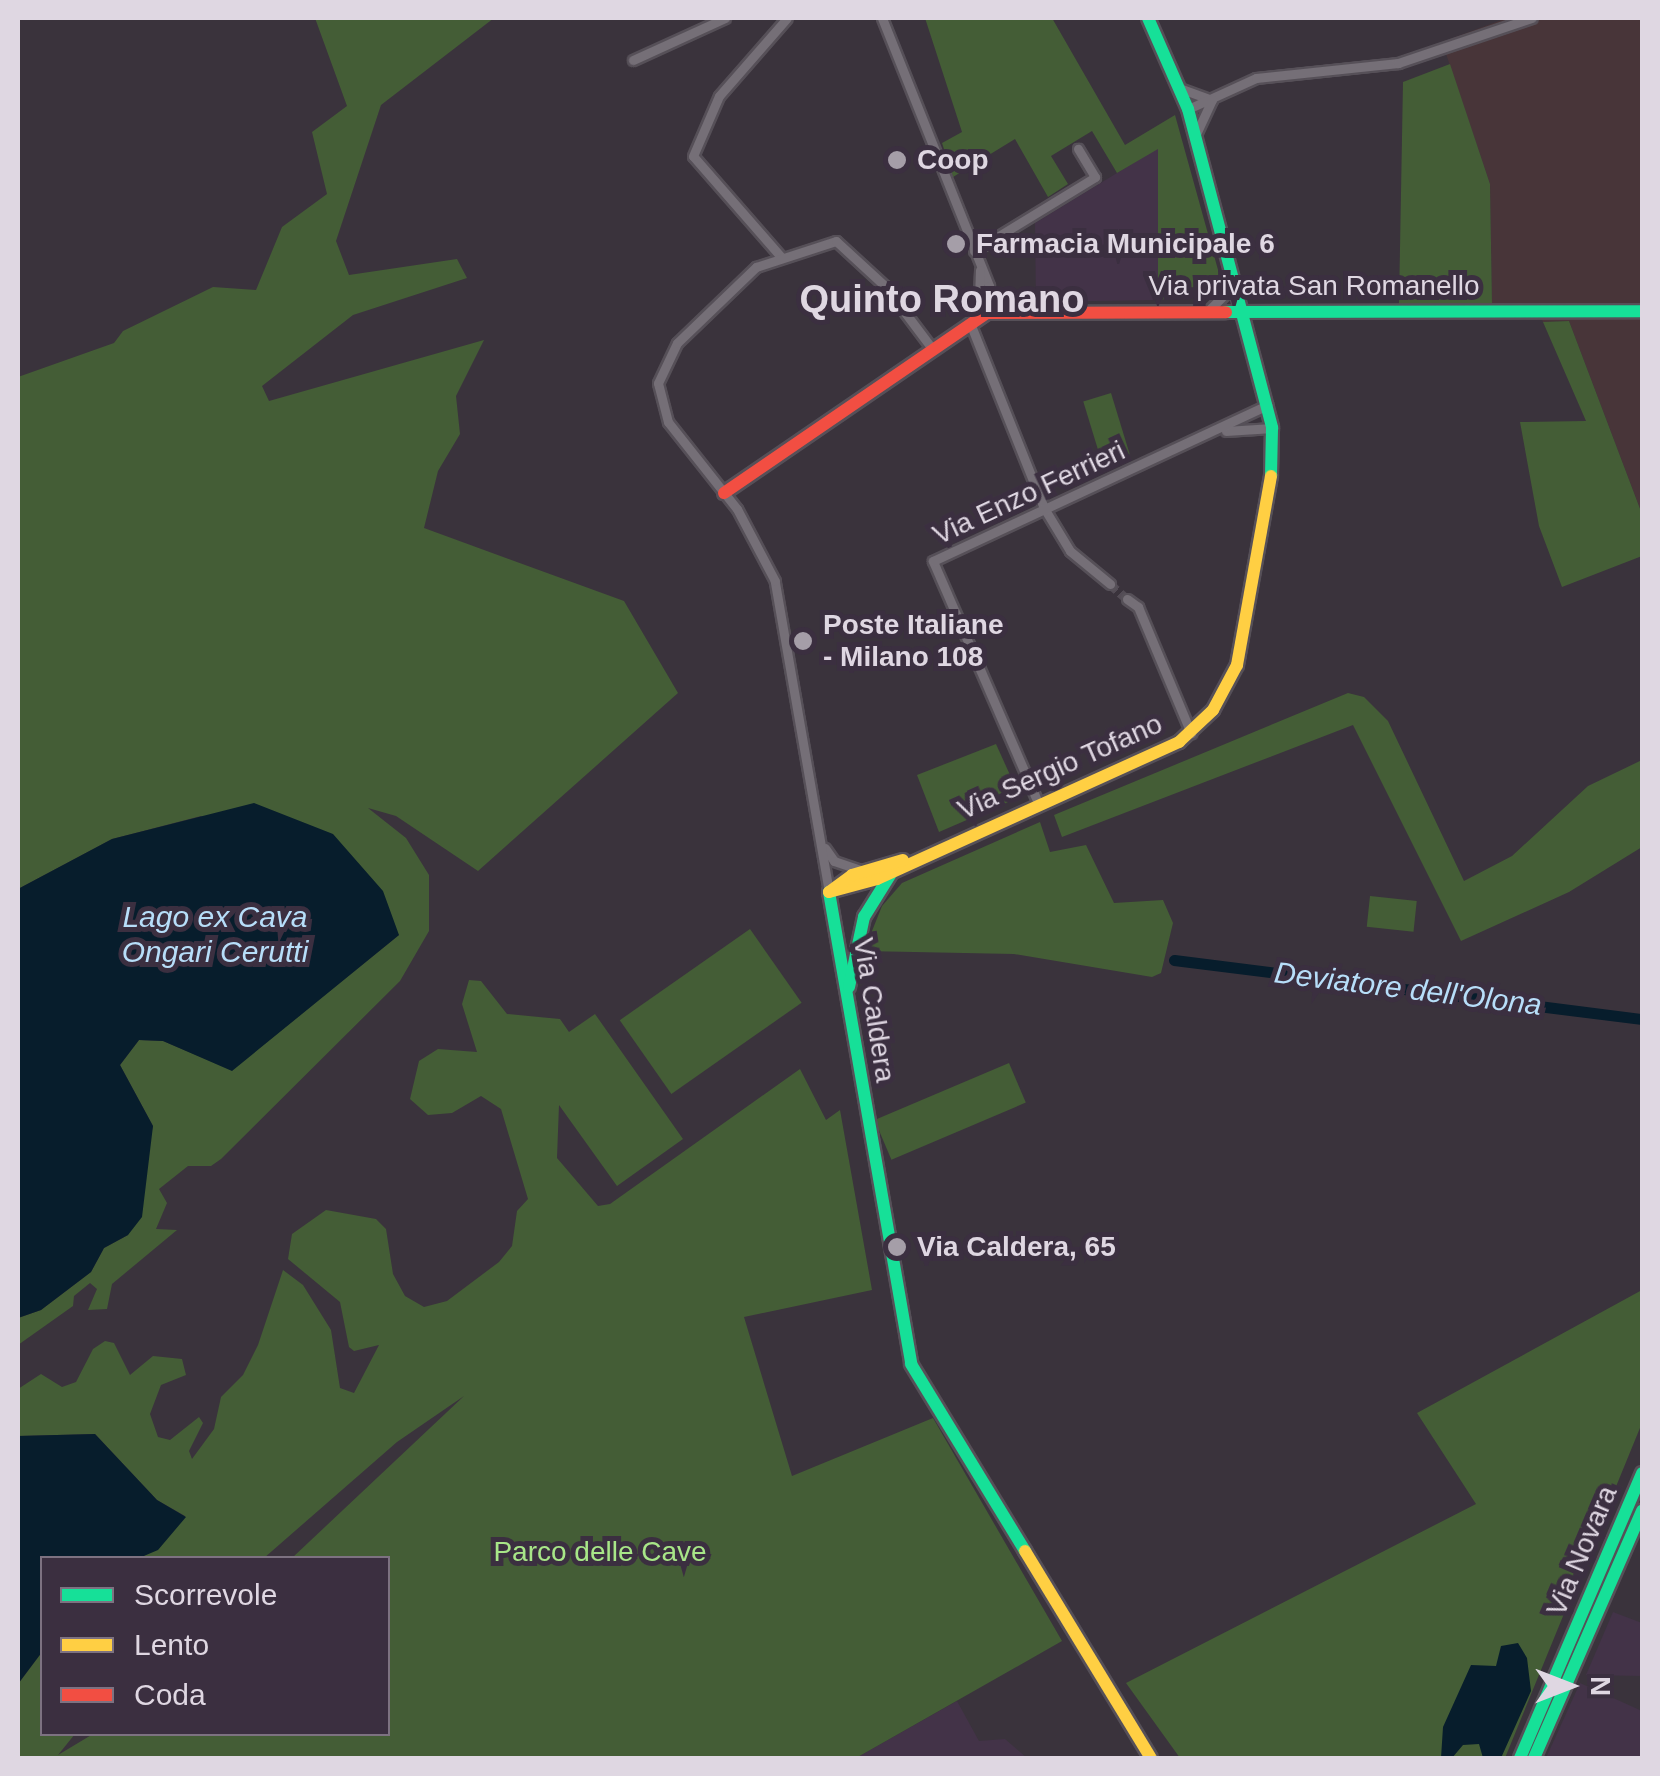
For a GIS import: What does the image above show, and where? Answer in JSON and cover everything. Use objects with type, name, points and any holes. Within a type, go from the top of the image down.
[{"type":"street","points":[[633,60],[725,18]]},
{"type":"street","points":[[787,18],[718,96],[693,156],[782,258],[846,244],[931,347]]},
{"type":"street","points":[[724,492],[968,320],[986,313],[979,299],[981,268],[894,37],[882,18]]},
{"type":"street","points":[[892,18],[894,37]]},
{"type":"street","name":"Via Sergio Tofano","points":[[829,892],[844,892],[1191,734],[1214,710],[1237,664],[1272,474],[1272,428],[1196,134],[1148,18]]},
{"type":"street","points":[[1188,110],[1266,76],[1398,63],[1424,51],[1532,18]]},
{"type":"street","points":[[1179,88],[1212,100]]},
{"type":"street","points":[[1196,134],[1212,100]]},
{"type":"street","points":[[974,251],[1094,177],[1078,149]]},
{"type":"street","name":"Via Caldera","points":[[782,258],[748,273],[678,343],[657,390],[668,422],[747,523],[779,594],[911,1364],[1151,1758]]},
{"type":"street","points":[[1206,312],[1226,293],[1231,267]]},
{"type":"street","name":"Via privata San Romanello","points":[[986,313],[1642,311]]},
{"type":"street","points":[[968,320],[1044,508],[1070,551],[1110,584]]},
{"type":"street","name":"Via Enzo Ferrieri","points":[[1039,805],[933,560],[1223,430],[1267,405]]},
{"type":"street","name":"Via Enzo Ferrieri","points":[[1223,430],[1272,428]]},
{"type":"street","points":[[1128,599],[1138,608],[1191,734]]},
{"type":"street","points":[[820,838],[834,861],[863,870]]},
{"type":"street","name":"Via Sergio Tofano","points":[[829,892],[863,870],[926,854]]},
{"type":"street","points":[[847,1005],[859,931],[894,870]]},
{"type":"street","name":"Via Novara","points":[[1520,1758],[1642,1473]]},
{"type":"street","name":"Via Novara","points":[[1534,1758],[1642,1512]]},
{"type":"shaded area","points":[[1507,18],[1642,18],[1642,514],[1569,321],[1543,322],[1534,303],[1492,303],[1490,184],[1442,42]]},
{"type":"shaded area","points":[[1158,148],[1158,300],[1036,302],[1035,223]]},
{"type":"shaded area","points":[[1613,1612],[1642,1623],[1642,1676],[1586,1675]]},
{"type":"shaded area","points":[[1580,1683],[1642,1711],[1642,1758],[1546,1758]]},
{"type":"shaded area","points":[[957,1701],[979,1741],[1005,1739],[1027,1758],[856,1758]]},
{"type":"green space","points":[[315,18],[494,18],[381,105],[336,241],[349,275],[457,259],[467,278],[353,315],[262,386],[269,401],[484,340],[456,396],[460,434],[438,471],[424,528],[624,601],[678,693],[478,871],[396,816],[368,808],[406,838],[429,875],[429,931],[400,981],[221,1159],[211,1166],[188,1166],[159,1189],[167,1203],[156,1229],[177,1230],[112,1284],[107,1309],[88,1310],[97,1289],[90,1283],[74,1296],[73,1306],[18,1345],[18,1318],[41,1310],[91,1272],[104,1248],[128,1235],[153,1126],[120,1065],[139,1040],[163,1041],[232,1070],[399,935],[201,816],[112,839],[18,889],[18,377],[114,343],[123,331],[213,287],[256,290],[282,227],[327,194],[312,132],[347,106]]},
{"type":"green space","points":[[925,18],[1052,18],[1125,145],[1175,115],[1220,277],[1213,295],[1158,300],[1158,149],[1117,173],[1092,131],[1051,156],[1068,184],[1048,197],[1015,139],[953,177],[942,143],[962,132]]},
{"type":"green space","points":[[1450,64],[1490,184],[1492,303],[1399,304],[1403,82]]},
{"type":"green space","points":[[1569,321],[1642,514],[1642,556],[1562,587],[1539,526],[1520,422],[1586,421],[1543,322]]},
{"type":"green space","points":[[1111,393],[1130,454],[1102,463],[1083,401]]},
{"type":"green space","points":[[1348,693],[1364,697],[1388,721],[1464,881],[1512,856],[1588,786],[1642,760],[1642,847],[1569,892],[1461,941],[1353,725],[1062,837],[1054,815]]},
{"type":"green space","points":[[996,744],[1015,786],[1013,800],[939,832],[917,775]]},
{"type":"green space","points":[[1040,822],[1050,852],[1086,845],[1114,903],[1163,900],[1173,923],[1161,973],[1152,977],[1014,954],[864,951],[882,906],[902,883]]},
{"type":"green space","points":[[1370,896],[1417,901],[1414,932],[1367,927]]},
{"type":"green space","points":[[750,929],[802,1003],[671,1094],[620,1020]]},
{"type":"green space","name":"Parco delle Cave","points":[[469,980],[481,981],[507,1014],[560,1019],[569,1032],[595,1014],[683,1139],[617,1186],[559,1105],[557,1158],[598,1206],[610,1204],[800,1069],[826,1120],[840,1110],[872,1290],[744,1317],[792,1476],[933,1418],[1062,1641],[856,1758],[18,1758],[18,1684],[40,1655],[40,1736],[73,1736],[58,1755],[90,1736],[390,1736],[390,1556],[294,1556],[464,1396],[397,1442],[266,1556],[143,1556],[158,1549],[185,1516],[157,1500],[95,1434],[18,1436],[18,1389],[41,1374],[62,1387],[76,1382],[93,1349],[105,1341],[114,1343],[130,1375],[153,1356],[182,1359],[186,1375],[161,1385],[150,1414],[158,1437],[170,1440],[199,1417],[203,1423],[189,1451],[192,1459],[214,1429],[221,1397],[243,1375],[258,1345],[283,1270],[303,1285],[331,1330],[340,1388],[354,1393],[379,1345],[354,1351],[349,1347],[340,1302],[288,1259],[292,1234],[326,1210],[376,1219],[386,1229],[393,1274],[405,1296],[424,1307],[447,1301],[499,1262],[512,1246],[517,1211],[528,1199],[501,1109],[481,1096],[452,1113],[428,1115],[410,1099],[419,1061],[438,1049],[477,1052],[462,1004]]},
{"type":"green space","points":[[1009,1063],[1026,1103],[891,1160],[875,1120]]},
{"type":"green space","points":[[1642,1290],[1642,1423],[1505,1758],[1180,1758],[1126,1683],[1476,1504],[1417,1413]]},
{"type":"water","name":"Lago ex Cava Ongari Cerutti","points":[[254,803],[333,834],[383,891],[399,935],[232,1071],[163,1041],[139,1040],[120,1065],[153,1126],[142,1217],[128,1235],[104,1248],[91,1272],[41,1310],[18,1318],[18,889],[112,839]]},
{"type":"water","points":[[95,1434],[157,1500],[186,1517],[158,1550],[144,1556],[40,1556],[40,1655],[18,1684],[18,1436]]},
{"type":"water","points":[[1518,1643],[1527,1658],[1531,1691],[1501,1758],[1483,1758],[1479,1744],[1463,1745],[1452,1758],[1441,1758],[1443,1727],[1471,1665],[1496,1666],[1501,1646]]},
{"type":"waterway","name":"Deviatore dell'Olona","points":[[1174,960],[1642,1019]]},
{"type":"tunnel","points":[[1110,584],[1127,599]]},
{"type":"traffic: fast","points":[[1148,18],[1188,109],[1272,428],[1271,476]]},
{"type":"traffic: fast","points":[[1226,312],[1642,311]]},
{"type":"traffic: fast","points":[[849,987],[864,917],[892,872]]},
{"type":"traffic: fast","points":[[829,892],[911,1364],[1025,1551]]},
{"type":"traffic: fast","points":[[1520,1758],[1642,1473]]},
{"type":"traffic: fast","points":[[1534,1758],[1642,1511]]},
{"type":"traffic: slow","points":[[829,892],[877,879],[1179,742],[1213,710],[1237,665],[1271,476]]},
{"type":"traffic: slow","points":[[829,892],[852,875],[903,860]]},
{"type":"traffic: slow","points":[[1025,1551],[1151,1758]]},
{"type":"traffic: jam","points":[[724,493],[987,313],[1226,312]]},
{"type":"place","name":"Coop","points":[[897,160]]},
{"type":"place","name":"Farmacia Municipale 6","points":[[956,244]]},
{"type":"place","name":"Poste Italiane - Milano 108","points":[[803,641]]},
{"type":"place","name":"Via Caldera, 65","points":[[897,1247]]},
{"type":"district","name":"Quinto Romano","points":[[942,300]]}]
